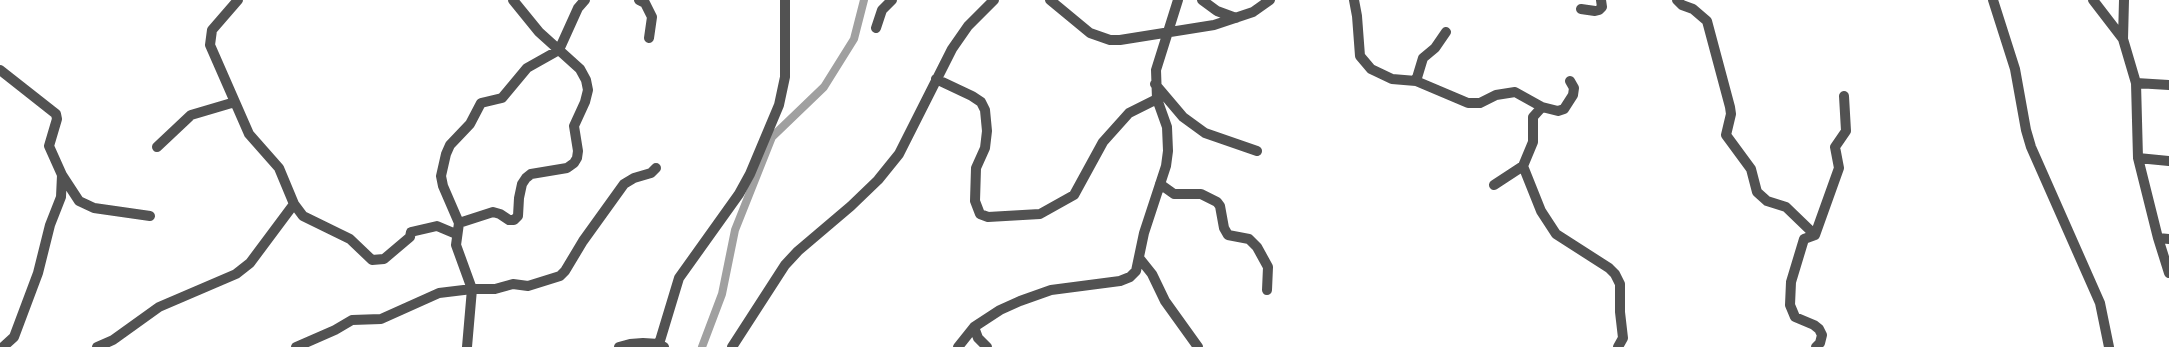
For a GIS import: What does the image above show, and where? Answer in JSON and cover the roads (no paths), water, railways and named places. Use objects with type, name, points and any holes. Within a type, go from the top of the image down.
[{"type":"street","points":[[238,0],[212,30],[210,45],[254,142],[279,168],[294,204],[310,220],[350,239],[372,260],[384,259],[410,237],[411,232],[437,226],[456,234]]},
{"type":"street","points":[[459,223],[493,212],[500,214],[509,220],[514,220],[518,216],[519,198],[522,184],[526,178],[531,174],[567,168],[574,163],[577,158],[578,151],[574,126],[585,102],[588,90],[580,69],[539,32],[513,0]]},
{"type":"street","points":[[467,347],[472,288],[456,245],[456,234],[459,223],[443,186],[441,176],[450,145],[467,129],[482,103],[502,98],[527,68],[559,50],[578,8],[585,0]]},
{"type":"street","points":[[639,0],[645,3],[650,9],[652,17],[649,38]]},
{"type":"street","points":[[619,347],[629,345],[662,345],[679,278],[739,194],[750,174],[779,105],[785,77],[785,0]]},
{"type":"street","points":[[876,28],[882,10],[892,0]]},
{"type":"street","points":[[732,347],[785,265],[798,251],[878,180],[899,154],[936,79],[960,36],[994,0]]},
{"type":"street","points":[[1050,0],[1090,33],[1110,40],[1134,39],[1168,31],[1214,25],[1253,12],[1270,0]]},
{"type":"street","points":[[958,347],[974,327],[1020,301],[1051,290],[1120,281],[1130,277],[1136,271],[1140,259],[1144,233],[1166,166],[1168,136],[1157,99],[1155,84],[1156,70],[1178,0]]},
{"type":"street","points":[[1202,0],[1217,11],[1236,18]]},
{"type":"street","points":[[1354,0],[1357,16],[1358,45],[1364,62],[1371,69],[1392,79],[1416,81],[1458,99],[1474,104],[1480,103],[1496,95],[1515,92],[1542,107],[1558,111],[1564,109],[1573,95],[1574,88],[1570,81]]},
{"type":"street","points":[[1581,9],[1595,11],[1600,10],[1602,7],[1601,0]]},
{"type":"street","points":[[1677,0],[1682,5],[1693,9],[1707,21],[1731,114],[1726,135],[1751,169],[1756,192],[1767,201],[1786,207],[1815,235]]},
{"type":"street","points":[[1993,0],[2015,69],[2026,130],[2031,147],[2100,303],[2108,347]]},
{"type":"street","points":[[2093,0],[2123,39]]},
{"type":"street","points":[[2124,0],[2123,39],[2136,82],[2138,158],[2158,238],[2169,272]]},
{"type":"street","points":[[1416,81],[1422,58],[1435,48],[1446,32]]},
{"type":"street","points":[[0,70],[56,114],[57,119],[49,146],[62,175],[79,201],[94,208],[150,216]]},
{"type":"street","points":[[936,79],[972,96],[981,102],[985,110],[985,148],[976,168],[975,201],[980,214],[988,217],[1040,214],[1074,195],[1103,142],[1129,113],[1157,99]]},
{"type":"street","points":[[2136,82],[2169,85]]},
{"type":"street","points":[[1155,84],[1183,118],[1205,134],[1257,151]]},
{"type":"street","points":[[1815,235],[1839,168],[1834,147],[1846,131],[1844,96]]},
{"type":"street","points":[[157,147],[187,117],[235,102]]},
{"type":"street","points":[[1494,185],[1523,166],[1533,142],[1533,118],[1542,107]]},
{"type":"street","points":[[2138,158],[2169,161]]},
{"type":"street","points":[[1523,166],[1541,211],[1556,234],[1609,268],[1615,274],[1620,284],[1620,312],[1623,338],[1618,347]]},
{"type":"street","points":[[296,347],[335,330],[352,320],[381,319],[439,293],[472,288],[495,289],[513,284],[528,286],[560,276],[565,271],[624,184],[634,178],[651,173],[656,168]]},
{"type":"street","points":[[3,347],[14,337],[38,273],[50,225],[61,197],[62,175]]},
{"type":"street","points":[[1160,184],[1174,194],[1201,194],[1217,202],[1220,206],[1224,228],[1228,235],[1249,239],[1257,247],[1268,267],[1267,290]]},
{"type":"street","points":[[97,347],[113,340],[160,308],[236,274],[250,263],[294,204]]},
{"type":"street","points":[[1815,235],[1804,239],[1791,282],[1790,305],[1795,316],[1819,329],[1822,335],[1820,343],[1816,347]]},
{"type":"street","points":[[2158,238],[2169,239]]},
{"type":"street","points":[[1140,259],[1152,274],[1165,301],[1198,347]]},
{"type":"street","points":[[974,327],[978,338],[987,347]]},
{"type":"waterway","points":[[702,347],[722,294],[735,230],[772,137],[824,87],[854,39],[864,0]]}]
